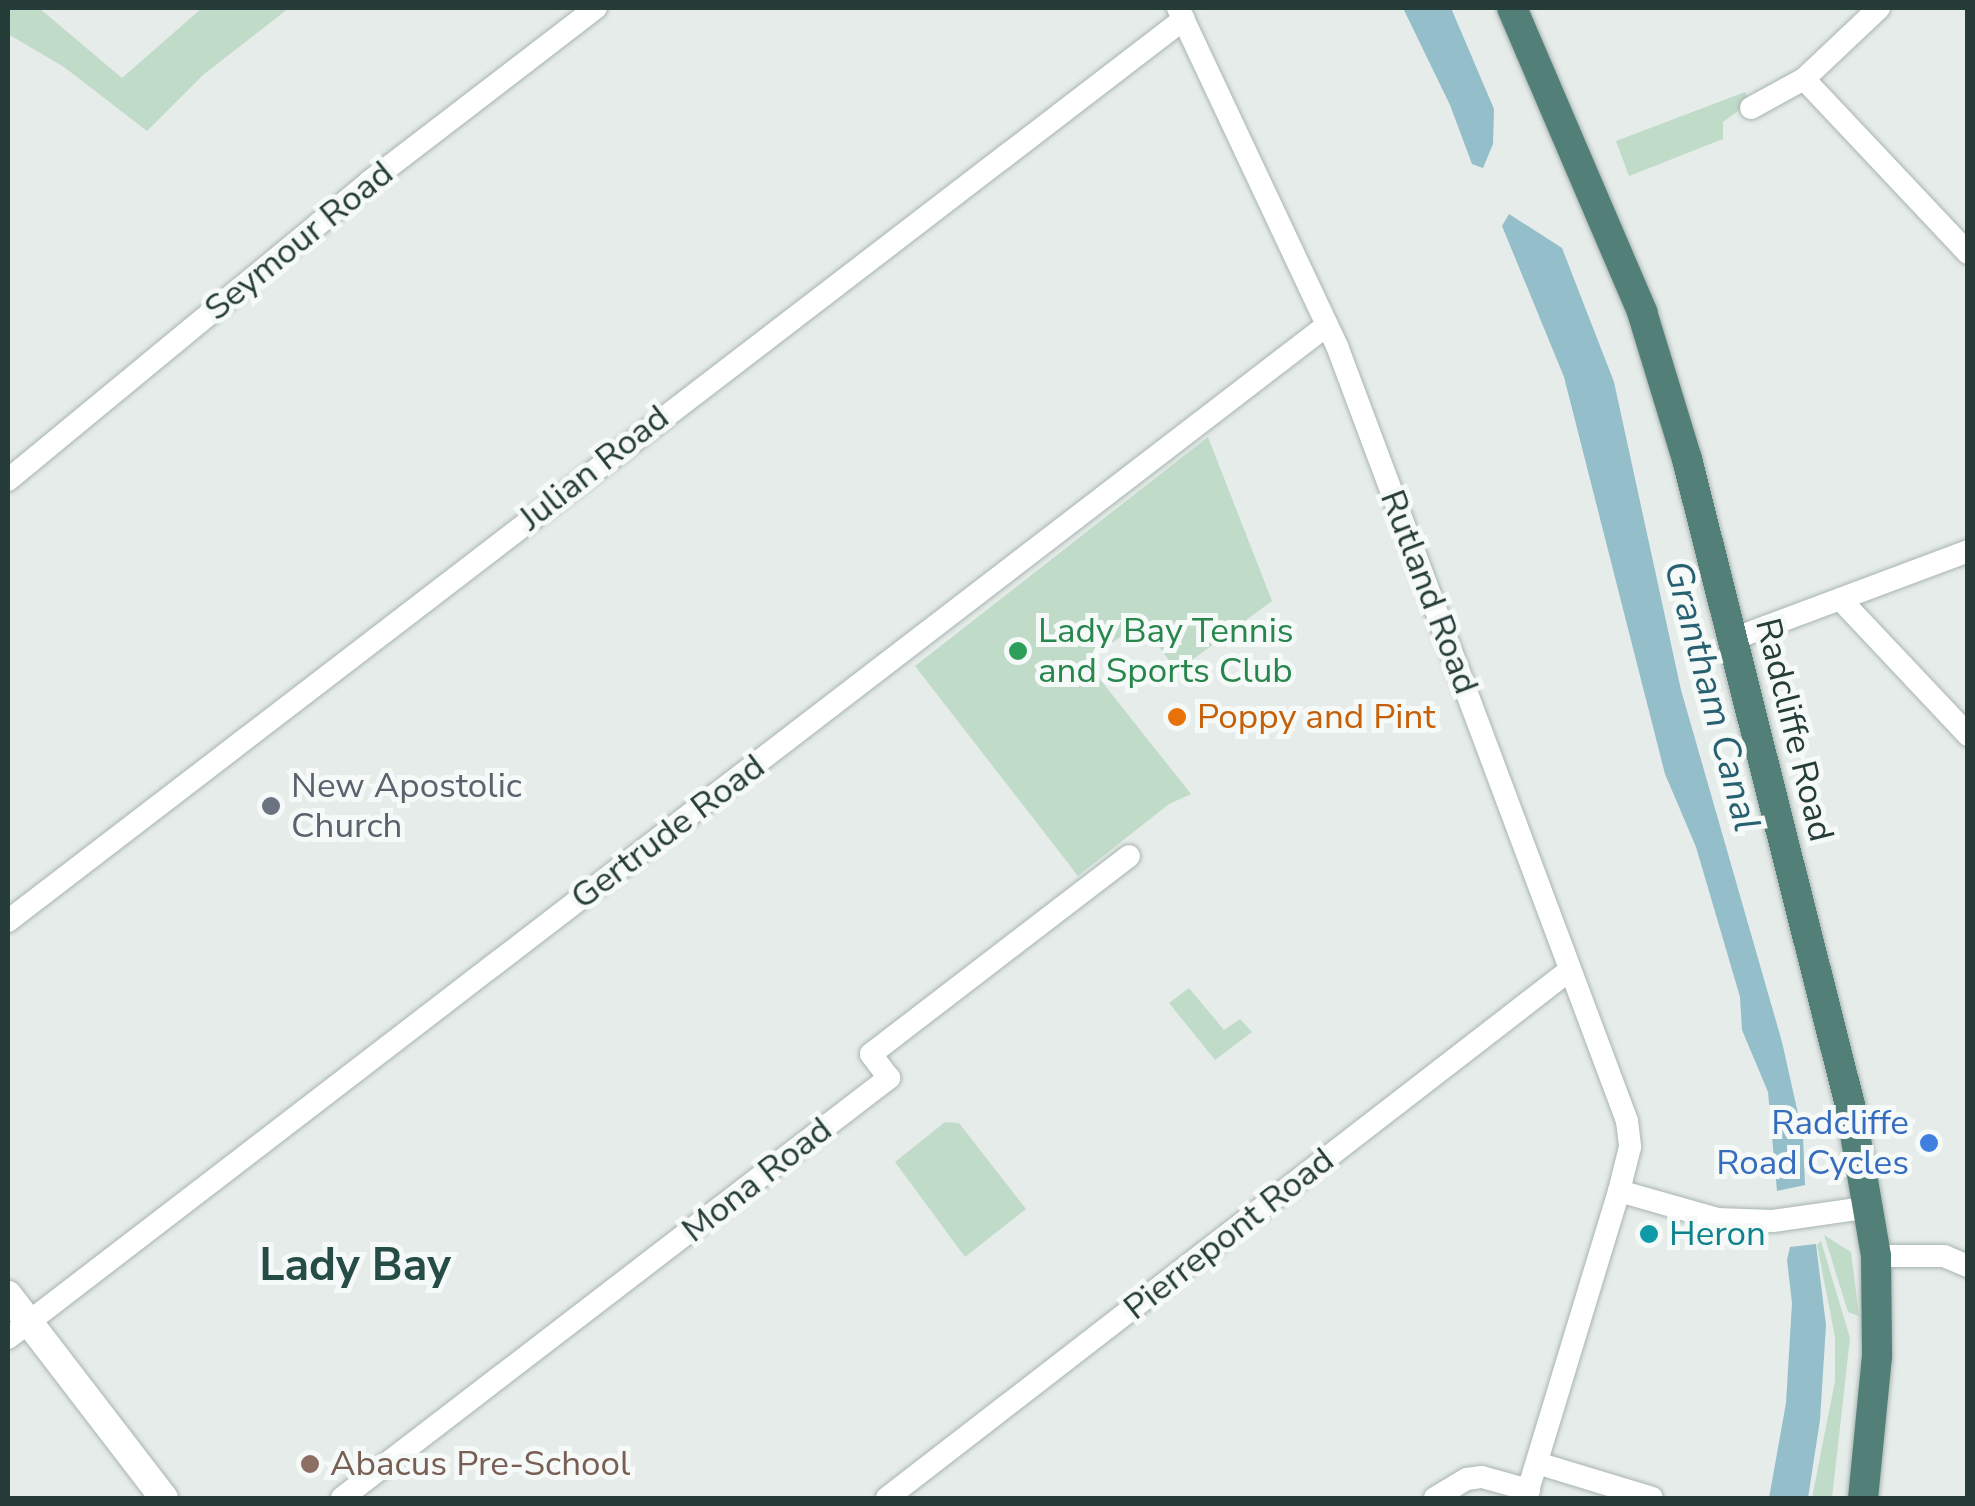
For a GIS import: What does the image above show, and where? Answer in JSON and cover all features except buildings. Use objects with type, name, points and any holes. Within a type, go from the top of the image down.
[{"type":"highway","name":"Radcliffe Road","points":[[1512,8],[1642,312],[1687,459],[1850,1105],[1876,1256],[1877,1356],[1864,1498]]},
{"type":"street","name":"Seymour Road","points":[[8,480],[369,182],[596,8]]},
{"type":"street","points":[[1751,108],[1804,78],[1879,8]]},
{"type":"street","name":"Rutland Road","points":[[1181,13],[1327,325],[1627,1121],[1630,1147],[1619,1191],[1527,1494]]},
{"type":"street","name":"Julian Road","points":[[8,921],[1181,13]]},
{"type":"street","points":[[1804,78],[1968,253]]},
{"type":"street","name":"Gertrude Road","points":[[18,1330],[1327,325]]},
{"type":"street","points":[[1733,639],[1968,551]]},
{"type":"street","points":[[1840,599],[1968,735]]},
{"type":"street","name":"Mona Road","points":[[342,1498],[889,1078],[870,1054],[1129,856]]},
{"type":"street","name":"Pierrepont Road","points":[[887,1498],[1570,970]]},
{"type":"street","points":[[1619,1191],[1717,1219],[1774,1221],[1870,1208]]},
{"type":"street","points":[[1876,1256],[1944,1256],[1968,1266]]},
{"type":"street","points":[[8,1295],[18,1330],[164,1498]]},
{"type":"street","points":[[1537,1463],[1652,1498]]},
{"type":"street","points":[[1435,1498],[1467,1478],[1482,1477],[1527,1494]]},
{"type":"green space","points":[[8,8],[39,8],[122,78],[202,8],[289,8],[203,75],[147,131],[64,67],[8,34]]},
{"type":"green space","points":[[1745,92],[1750,102],[1723,122],[1723,139],[1629,176],[1616,141]]},
{"type":"green space","name":"Lady Bay Tennis and Sports Club","points":[[1208,437],[1272,601],[1177,671],[1140,621],[1087,663],[1191,794],[1169,804],[1078,876],[915,666]]},
{"type":"green space","points":[[1189,988],[1224,1030],[1240,1019],[1252,1032],[1215,1060],[1169,1003]]},
{"type":"green space","points":[[945,1122],[959,1123],[1026,1209],[965,1257],[895,1162]]},
{"type":"green space","points":[[1824,1235],[1851,1252],[1859,1316],[1848,1312]]},
{"type":"green space","points":[[1821,1241],[1850,1338],[1832,1498],[1812,1498],[1835,1381],[1835,1337],[1817,1245]]},
{"type":"water","points":[[1403,8],[1451,8],[1494,109],[1493,144],[1483,168],[1472,164],[1450,105]]},
{"type":"water","name":"Grantham Canal","points":[[1509,214],[1562,248],[1614,382],[1681,690],[1782,1042],[1803,1136],[1805,1185],[1777,1191],[1768,1092],[1742,1030],[1740,997],[1696,847],[1665,774],[1564,377],[1502,226]]},
{"type":"water","points":[[1816,1244],[1826,1325],[1820,1420],[1808,1498],[1769,1498],[1786,1403],[1792,1303],[1787,1260],[1790,1247]]},
{"type":"place","name":"Lady Bay Tennis and Sports Club","points":[[1018,651]]},
{"type":"place","name":"Poppy and Pint","points":[[1177,717]]},
{"type":"place","name":"New Apostolic Church","points":[[271,806]]},
{"type":"place","name":"Radcliffe Road Cycles","points":[[1929,1143]]},
{"type":"place","name":"Heron","points":[[1649,1234]]},
{"type":"place","name":"Abacus Pre-School","points":[[310,1464]]},
{"type":"district","name":"Lady Bay","points":[[355,1266]]}]
